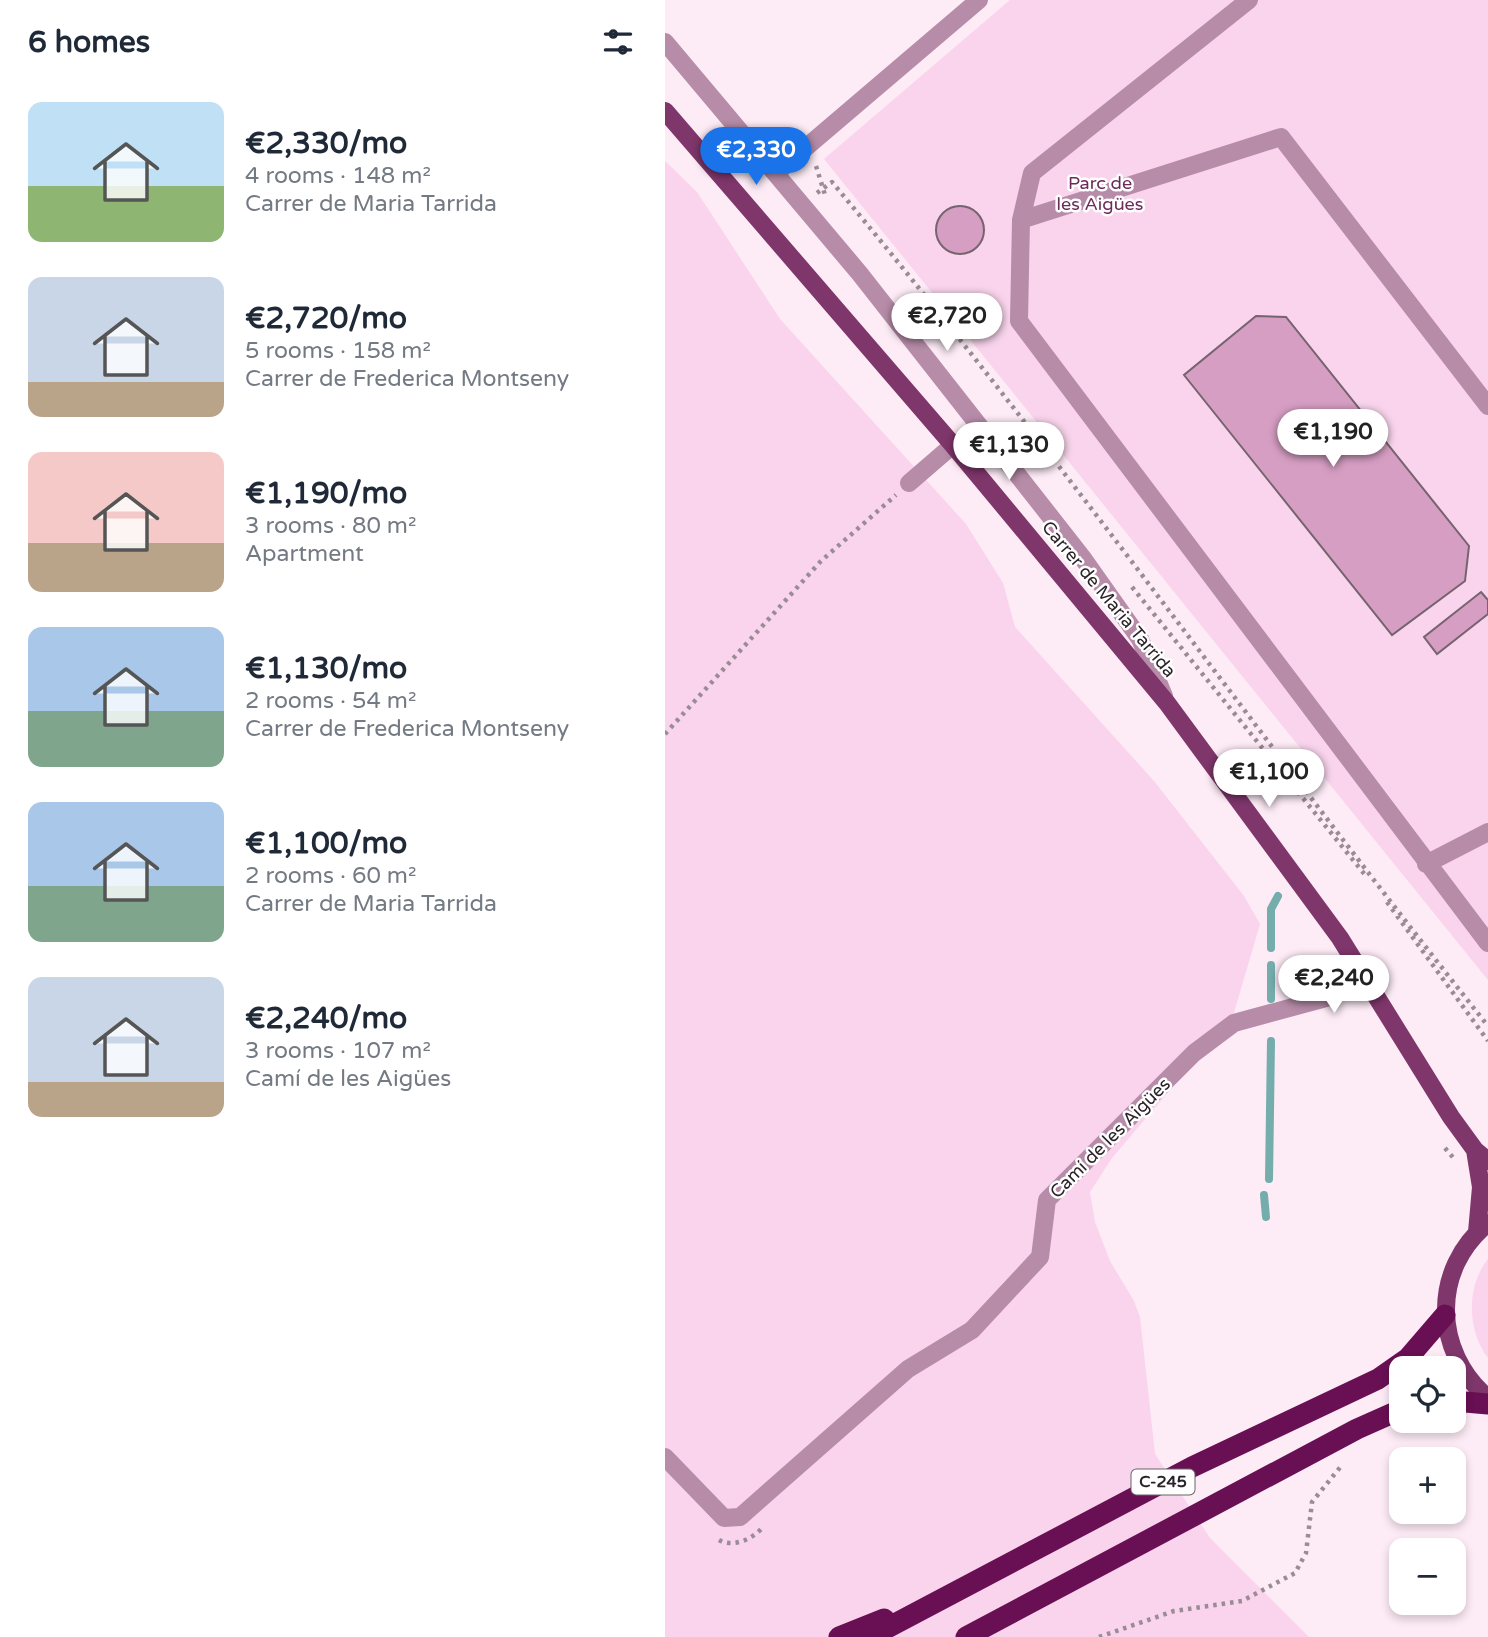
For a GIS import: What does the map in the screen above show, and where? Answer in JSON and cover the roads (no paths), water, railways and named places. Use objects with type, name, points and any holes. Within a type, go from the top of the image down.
[{"type":"highway","name":"C-245","points":[[870,1637],[1192,1467],[1378,1379],[1408,1358],[1445,1315]]},
{"type":"highway","points":[[1466,1402],[1488,1404]]},
{"type":"highway","name":"C-245","points":[[966,1637],[1357,1429],[1389,1415]]},
{"type":"highway","points":[[839,1637],[969,1583]]},
{"type":"main road","name":"Carrer de Maria Tarrida","points":[[665,111],[953,445],[1167,702],[1340,938],[1475,1156]]},
{"type":"main road","points":[[1475,1156],[1481,1187],[1483,1227],[1461,1253],[1450,1276],[1445,1315],[1448,1339],[1457,1361],[1470,1381],[1488,1398]]},
{"type":"street","points":[[776,173],[979,0]]},
{"type":"street","points":[[1249,0],[1032,173],[1021,220],[1019,321],[1488,943]]},
{"type":"street","points":[[665,42],[802,204],[1082,557],[1140,639],[1167,702]]},
{"type":"street","points":[[1021,220],[1281,137],[1488,406]]},
{"type":"street","points":[[909,483],[953,445]]},
{"type":"street","points":[[1426,864],[1488,832]]},
{"type":"street","name":"Camí de les Aigües","points":[[665,1457],[724,1518],[740,1517],[908,1369],[972,1330],[1040,1257],[1047,1200],[1193,1053],[1234,1023],[1326,998],[1365,978]]},
{"type":"waterway","points":[[1271,948],[1271,909],[1278,896]]},
{"type":"waterway","points":[[1271,965],[1271,999]]},
{"type":"waterway","points":[[1269,1179],[1271,1041]]},
{"type":"waterway","points":[[1264,1195],[1266,1217]]},
{"type":"park label","name":"Parc de les Aigües","points":[[1100,193]]}]
